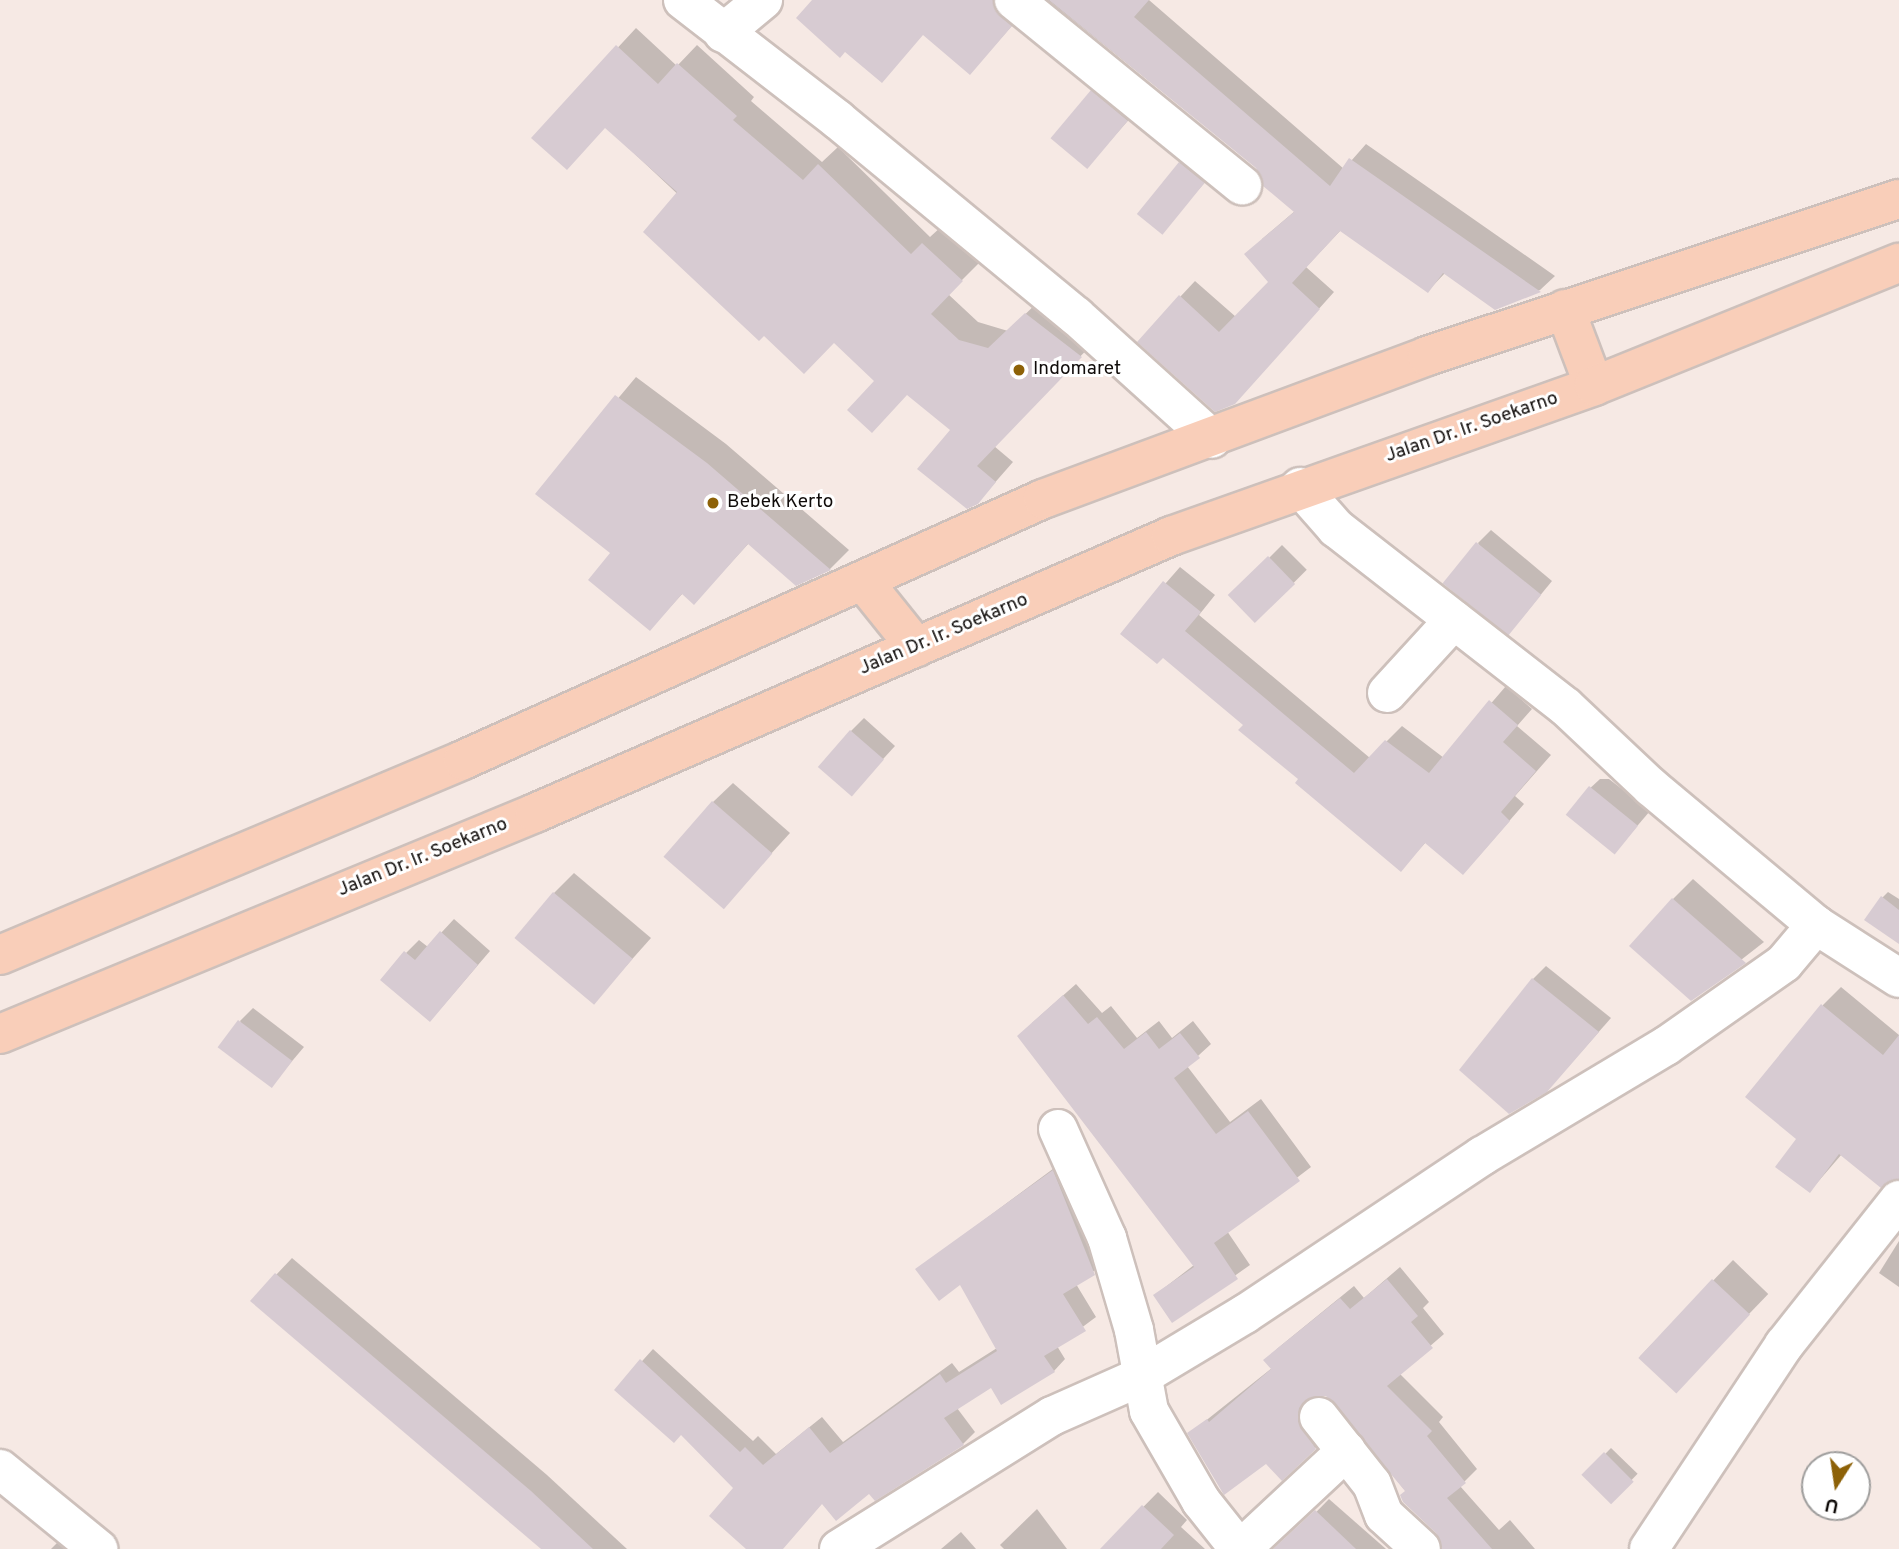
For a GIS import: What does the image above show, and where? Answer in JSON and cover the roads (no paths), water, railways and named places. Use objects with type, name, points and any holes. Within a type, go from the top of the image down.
[{"type":"main road","points":[[0,955],[463,761],[1043,499],[1212,439],[1380,373],[1565,309],[1899,200]]},
{"type":"main road","name":"Jalan Dr. Ir. Soekarno","points":[[0,1034],[535,813],[1171,536],[1300,487],[1594,386],[1899,263]]},
{"type":"main road","points":[[1565,309],[1594,386]]},
{"type":"main road","points":[[863,581],[916,648]]},
{"type":"street","points":[[683,0],[838,120],[1066,308],[1212,439]]},
{"type":"street","points":[[723,33],[763,0]]},
{"type":"street","points":[[1014,0],[1242,185]]},
{"type":"street","points":[[1300,487],[1336,528],[1566,707],[1651,787],[1816,925],[1899,978]]},
{"type":"street","points":[[1387,693],[1454,620]]},
{"type":"street","points":[[839,1549],[1052,1416],[1140,1377],[1245,1314],[1482,1156],[1666,1046],[1784,963],[1816,925]]},
{"type":"street","points":[[1058,1129],[1107,1238],[1134,1330],[1140,1377],[1149,1411],[1184,1473],[1240,1549],[1346,1451]]},
{"type":"street","points":[[1649,1549],[1784,1345],[1899,1200]]},
{"type":"street","points":[[1319,1417],[1372,1484],[1384,1515],[1421,1549]]},
{"type":"street","points":[[0,1469],[98,1549]]},
{"type":"place","name":"Indomaret","points":[[1019,370]]},
{"type":"place","name":"Bebek Kerto","points":[[713,503]]}]
